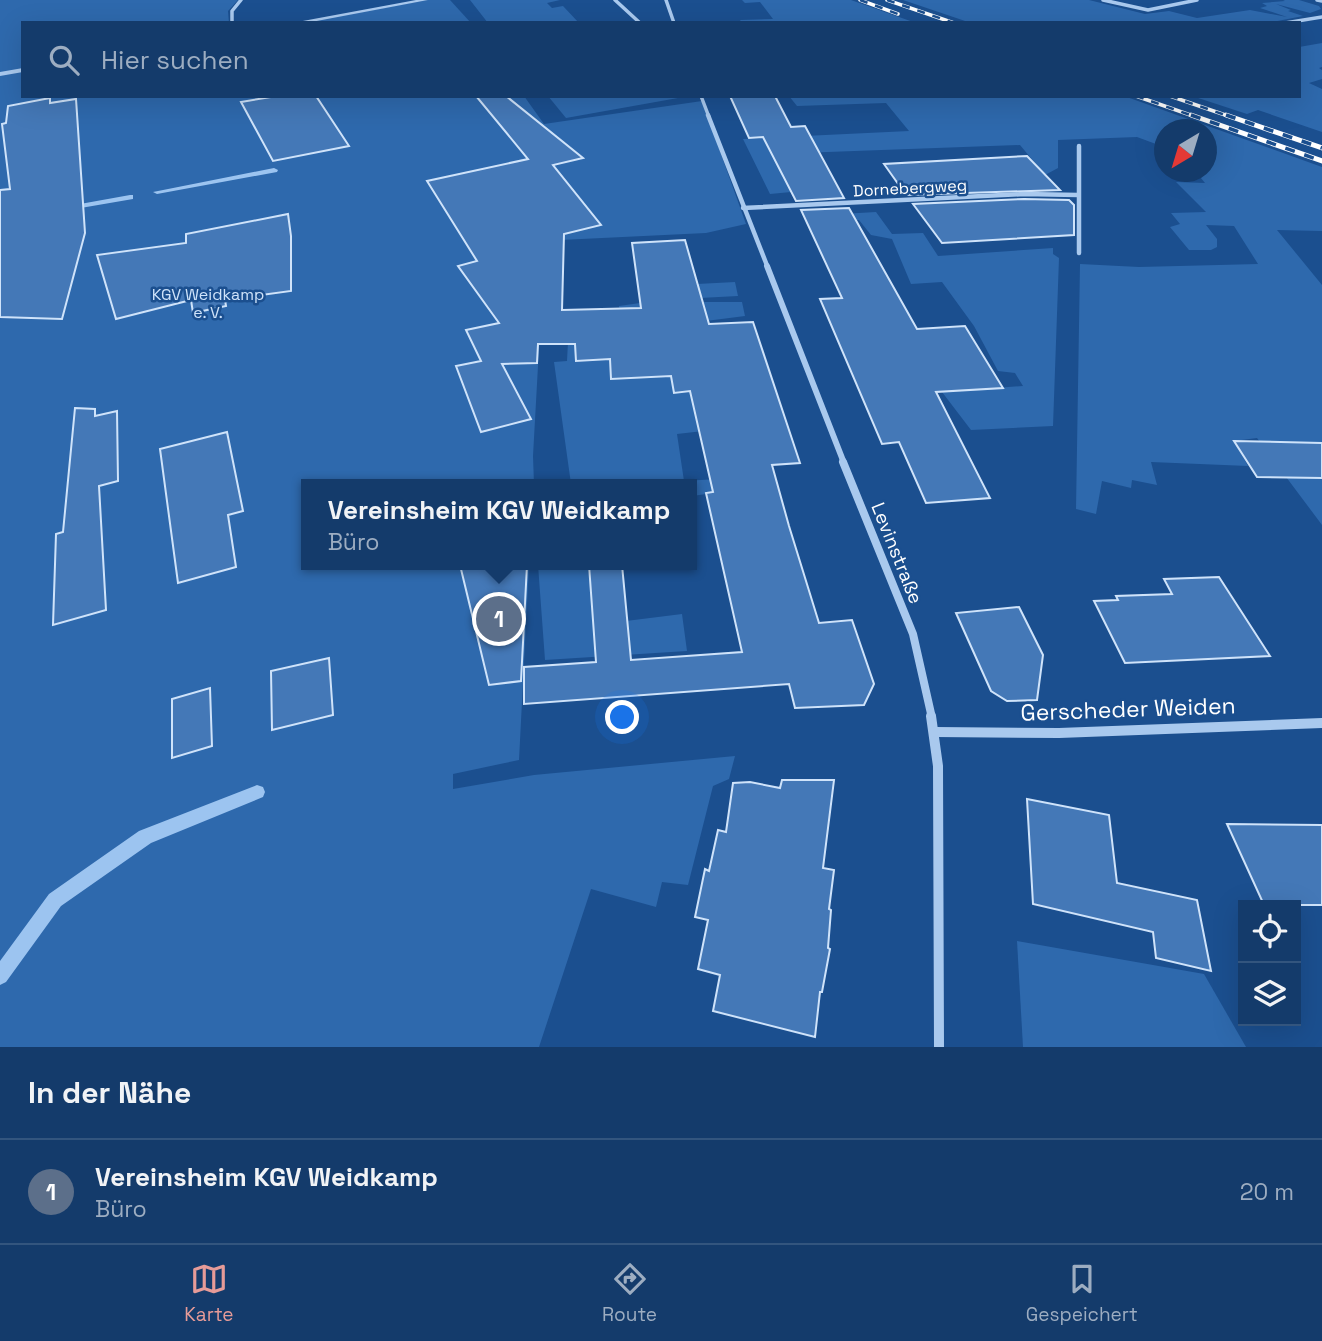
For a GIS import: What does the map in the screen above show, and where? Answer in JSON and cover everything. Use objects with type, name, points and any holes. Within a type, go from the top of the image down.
[{"type":"street","points":[[232,21],[232,11],[241,0]]},
{"type":"street","points":[[306,21],[425,0]]},
{"type":"street","points":[[615,0],[638,21]]},
{"type":"street","points":[[666,0],[673,21]]},
{"type":"street","points":[[1103,0],[1148,10],[1197,0]]},
{"type":"street","points":[[1297,21],[1322,17]]},
{"type":"street","points":[[0,74],[21,70]]},
{"type":"street","name":"Levinstraße","points":[[702,98],[743,208],[914,634],[935,732],[941,889],[939,1047]]},
{"type":"street","points":[[1079,146],[1079,253]]},
{"type":"street","name":"Dornebergweg","points":[[743,208],[1024,194],[1078,195]]},
{"type":"street","name":"Gerscheder Weiden","points":[[935,732],[1059,733],[1322,723]]},
{"type":"green space","points":[[0,0],[238,0],[228,11],[229,21],[21,21],[21,69],[0,73]]},
{"type":"green space","points":[[428,0],[450,0],[469,21],[310,21]]},
{"type":"green space","points":[[470,0],[560,0],[547,3],[552,8],[563,6],[577,21],[486,21]]},
{"type":"green space","points":[[742,0],[851,0],[910,21],[741,21],[773,19],[760,2],[745,3]]},
{"type":"green space","points":[[903,0],[1089,0],[1145,14],[1169,11],[1197,18],[1250,10],[1287,17],[1260,8],[1267,6],[1262,3],[1285,1],[1283,0],[1299,0],[1321,9],[1310,13],[1276,4],[1303,16],[1277,21],[965,21]]},
{"type":"green space","points":[[1322,43],[1322,67],[1319,68],[1322,70],[1322,79],[1309,83],[1322,89],[1322,132],[1258,110],[1247,114],[1198,98],[1301,98],[1301,47]]},
{"type":"green space","name":"KGV Weidkamp e. V.","points":[[21,71],[21,98],[525,98],[544,124],[702,101],[746,224],[706,233],[540,241],[534,479],[301,479],[301,570],[529,570],[519,760],[453,774],[453,789],[534,775],[735,756],[729,779],[713,786],[688,885],[662,882],[656,907],[591,889],[539,1047],[0,1047],[0,75]]},
{"type":"green space","points":[[550,98],[678,98],[566,118]]},
{"type":"green space","points":[[791,98],[1130,98],[1188,119],[1154,119],[1154,143],[1137,137],[1058,140],[1058,168],[1045,175],[1020,145],[773,154],[791,192],[770,194],[743,139],[909,131],[886,103],[797,106]]},
{"type":"green space","points":[[1217,129],[1322,167],[1322,231],[1277,230],[1322,285],[1322,525],[1257,438],[1234,441],[1248,466],[1151,462],[1157,485],[1132,480],[1131,488],[1102,481],[1096,514],[1076,509],[1080,264],[1139,267],[1258,264],[1234,226],[1206,225],[1217,239],[1217,247],[1211,250],[1189,250],[1170,227],[1180,224],[1171,213],[1206,212],[1176,182],[1217,182]]},
{"type":"green space","points":[[876,212],[892,234],[923,233],[938,256],[1053,248],[1053,254],[1059,258],[1053,426],[971,430],[942,392],[1023,386],[1015,373],[998,371],[974,326],[942,282],[911,284],[892,239],[871,235],[859,220],[828,221],[824,215]]},
{"type":"green space","points":[[735,282],[738,296],[700,298],[697,284]]},
{"type":"green space","points":[[647,302],[742,302],[745,316],[698,322],[675,392],[707,390],[712,430],[677,434],[684,479],[570,479],[554,362],[567,361],[569,322],[620,320],[619,306]]},
{"type":"green space","points":[[734,478],[735,490],[697,495],[697,480]]},
{"type":"green space","points":[[538,570],[588,570],[594,625],[682,614],[687,651],[545,660]]},
{"type":"green space","points":[[1017,941],[1204,974],[1246,1047],[1023,1047]]},
{"type":"building","points":[[50,98],[50,103],[76,99],[85,233],[62,319],[0,317],[0,190],[10,189],[2,124],[6,123],[8,106]]},
{"type":"building","points":[[265,98],[317,98],[349,146],[273,161],[241,102]]},
{"type":"building","points":[[478,98],[508,98],[583,158],[553,165],[601,225],[564,234],[562,310],[641,308],[632,243],[685,240],[709,324],[753,322],[800,463],[772,465],[789,526],[819,623],[852,620],[874,684],[864,705],[795,708],[789,684],[524,704],[524,667],[596,662],[589,570],[622,570],[631,660],[742,652],[706,493],[713,492],[690,391],[674,393],[671,376],[611,379],[610,359],[576,361],[575,344],[538,344],[537,363],[502,364],[531,419],[481,432],[456,366],[481,361],[466,330],[499,323],[458,266],[477,261],[427,181],[528,159]]},
{"type":"building","points":[[731,98],[776,98],[791,127],[805,126],[844,198],[796,201],[763,137],[749,138]]},
{"type":"building","points":[[1027,156],[1060,190],[906,195],[884,164]]},
{"type":"building","points":[[1024,199],[1069,200],[1074,205],[1074,235],[942,243],[913,204]]},
{"type":"building","points":[[849,208],[917,329],[965,326],[1003,388],[936,392],[990,498],[926,503],[899,442],[882,444],[820,299],[842,298],[801,210]]},
{"type":"building","points":[[288,214],[291,236],[291,291],[225,300],[226,306],[193,313],[191,300],[116,319],[97,255],[186,243],[186,234]]},
{"type":"building","points":[[75,408],[95,409],[95,416],[117,411],[118,481],[99,486],[106,610],[53,625],[56,534],[63,532]]},
{"type":"building","points":[[227,432],[243,511],[228,515],[236,567],[178,583],[160,449]]},
{"type":"building","points":[[1234,441],[1322,443],[1322,478],[1257,477]]},
{"type":"building","points":[[461,570],[527,570],[521,681],[489,685]]},
{"type":"building","points":[[1219,577],[1270,656],[1125,663],[1094,601],[1118,600],[1116,596],[1172,594],[1164,579]]},
{"type":"building","points":[[1019,607],[1043,655],[1037,700],[1007,701],[991,691],[956,613]]},
{"type":"building","points":[[329,658],[333,715],[272,730],[271,671]]},
{"type":"building","points":[[210,688],[212,746],[172,758],[172,699]]},
{"type":"building","points":[[782,780],[834,780],[823,868],[834,870],[829,909],[830,949],[820,992],[815,1037],[713,1011],[720,975],[698,969],[708,920],[695,917],[705,869],[709,871],[718,830],[726,832],[733,783],[750,782],[780,788]]},
{"type":"building","points":[[1027,799],[1109,815],[1117,883],[1197,900],[1211,971],[1156,958],[1153,932],[1033,904]]},
{"type":"building","points":[[1227,824],[1322,825],[1322,905],[1301,905],[1301,900],[1262,900]]},
{"type":"waterway","points":[[157,192],[274,170]]},
{"type":"waterway","points":[[69,208],[130,197]]},
{"type":"waterway","points":[[0,976],[55,900],[145,837],[257,792]]},
{"type":"railway","points":[[860,0],[898,14]]},
{"type":"railway","points":[[887,0],[948,21]]},
{"type":"railway","points":[[1142,98],[1196,117]]},
{"type":"railway","points":[[1176,98],[1231,117]]},
{"type":"railway","points":[[1191,115],[1322,161]]},
{"type":"railway","points":[[1226,115],[1322,148]]},
{"type":"place","name":"Vereinsheim KGV Weidkamp","points":[[499,619]]}]
